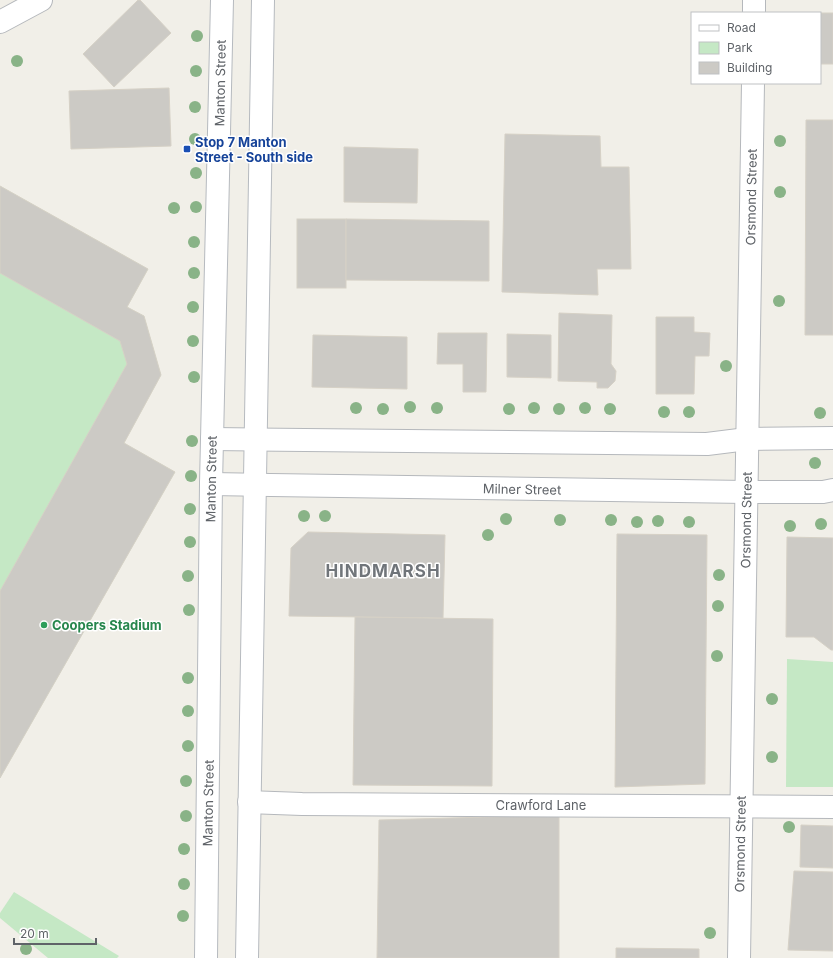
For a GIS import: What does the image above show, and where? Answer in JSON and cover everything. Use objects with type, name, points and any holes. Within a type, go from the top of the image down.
[{"type":"street","points":[[0,22],[40,0]]},
{"type":"street","name":"Manton Street","points":[[206,958],[211,484],[222,0]]},
{"type":"street","points":[[247,958],[263,0]]},
{"type":"street","points":[[754,0],[754,12]]},
{"type":"street","name":"Orsmond Street","points":[[739,958],[753,84]]},
{"type":"street","points":[[212,439],[707,444],[747,439],[833,438]]},
{"type":"street","name":"Milner Street","points":[[211,484],[746,492],[823,492],[833,490]]},
{"type":"street","name":"Crawford Lane","points":[[249,802],[302,804],[833,807]]},
{"type":"green space","name":"Coopers Stadium","points":[[0,186],[148,269],[127,307],[144,316],[161,375],[124,443],[175,472],[0,778]]},
{"type":"green space","points":[[787,659],[833,662],[833,787],[786,787]]},
{"type":"green space","points":[[14,892],[119,956],[117,958],[48,958],[0,918],[0,913]]},
{"type":"building","points":[[138,0],[140,0],[171,33],[114,87],[83,54]]},
{"type":"building","points":[[821,13],[833,13],[833,64],[821,64]]},
{"type":"building","points":[[169,88],[171,146],[71,149],[69,91]]},
{"type":"building","points":[[806,120],[833,120],[833,335],[805,335]]},
{"type":"building","points":[[505,134],[600,136],[601,167],[629,167],[631,269],[597,269],[598,295],[502,292]]},
{"type":"building","points":[[344,147],[418,149],[417,203],[344,202]]},
{"type":"building","name":"Coopers Stadium","points":[[0,186],[148,269],[127,307],[144,316],[161,375],[124,443],[175,472],[0,778],[0,591],[127,364],[120,341],[0,273]]},
{"type":"building","points":[[297,219],[346,219],[346,288],[297,288]]},
{"type":"building","points":[[346,219],[489,221],[489,281],[346,280]]},
{"type":"building","points":[[559,313],[612,315],[611,364],[616,371],[615,381],[608,388],[597,388],[597,382],[558,381]]},
{"type":"building","points":[[656,317],[694,317],[694,332],[710,333],[709,356],[695,356],[694,394],[656,394]]},
{"type":"building","points":[[438,333],[487,333],[486,392],[463,392],[463,364],[437,364]]},
{"type":"building","points":[[507,334],[551,335],[551,378],[507,377]]},
{"type":"building","points":[[313,335],[407,337],[407,389],[312,387]]},
{"type":"building","points":[[308,532],[445,535],[443,618],[289,616],[291,548]]},
{"type":"building","points":[[617,534],[707,535],[705,784],[615,787]]},
{"type":"building","points":[[787,537],[833,538],[833,650],[814,637],[786,637]]},
{"type":"building","points":[[355,617],[493,619],[492,786],[353,785]]},
{"type":"building","points":[[559,815],[559,958],[377,958],[379,820]]},
{"type":"building","points":[[801,825],[833,826],[833,868],[800,867]]},
{"type":"building","points":[[794,871],[833,872],[833,951],[788,950]]},
{"type":"building","points":[[616,948],[699,949],[699,958],[616,958]]},
{"type":"place","name":"Stop 7 Manton Street - South side","points":[[187,149]]},
{"type":"place","name":"Coopers Stadium","points":[[44,625]]},
{"type":"district","name":"HINDMARSH","points":[[383,571]]}]
